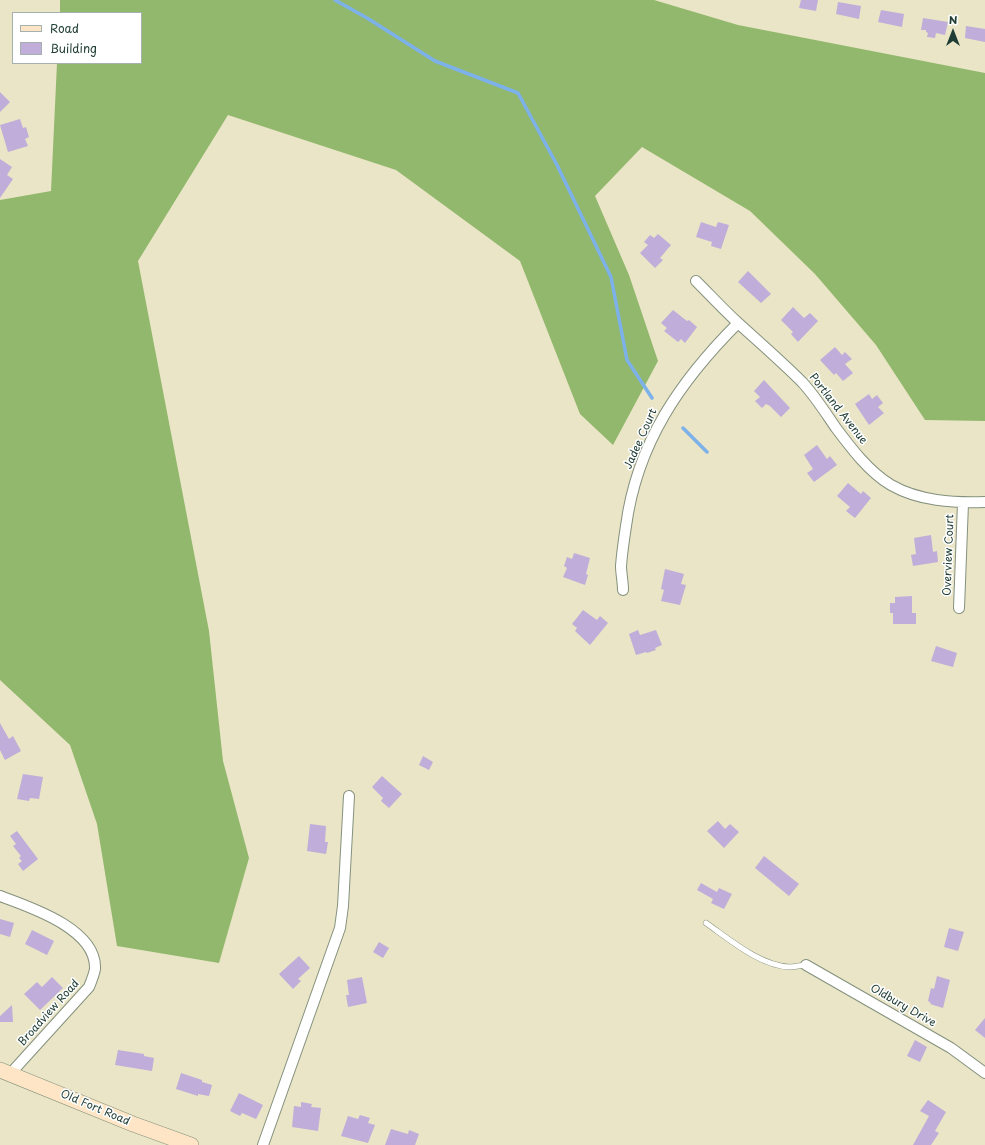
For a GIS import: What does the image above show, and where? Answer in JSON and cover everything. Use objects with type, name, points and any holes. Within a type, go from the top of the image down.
[{"type":"main road","name":"Old Fort Road","points":[[5,1072],[133,1124],[191,1145]]},
{"type":"street","name":"Portland Avenue","points":[[696,281],[738,323],[778,358],[803,383],[850,445],[865,463],[880,477],[908,493],[963,503],[985,502]]},
{"type":"street","name":"Jadee Court","points":[[623,590],[621,567],[627,515],[632,489],[645,452],[658,424],[685,382],[718,343],[738,323]]},
{"type":"street","name":"Overview Court","points":[[959,608],[963,503]]},
{"type":"street","points":[[263,1145],[340,928],[343,906],[349,796]]},
{"type":"street","name":"Broadview Road","points":[[0,896],[57,920],[78,935],[88,946],[94,958],[95,971],[88,987],[5,1072]]},
{"type":"street","name":"Oldbury Drive","points":[[806,965],[947,1046],[985,1073]]},
{"type":"lane","points":[[706,923],[745,950],[767,962],[790,967],[806,965]]},
{"type":"green space","points":[[60,0],[654,0],[738,25],[985,73],[985,421],[925,420],[876,345],[815,274],[750,211],[642,147],[595,196],[629,275],[658,361],[613,445],[580,414],[520,261],[396,170],[228,115],[138,261],[209,631],[223,761],[249,858],[219,963],[117,946],[97,824],[70,745],[0,680],[0,200],[51,191],[57,64],[142,64],[142,12],[60,12]]},
{"type":"building","points":[[801,0],[818,0],[816,11],[799,8]]},
{"type":"building","points":[[838,2],[861,6],[859,19],[836,14]]},
{"type":"building","points":[[881,10],[904,14],[902,27],[878,22]]},
{"type":"building","points":[[923,18],[948,22],[945,35],[936,33],[935,38],[927,37],[928,33],[926,30],[921,30]]},
{"type":"building","points":[[966,26],[985,29],[985,42],[965,38]]},
{"type":"building","points":[[0,92],[10,102],[0,112]]},
{"type":"building","points":[[20,119],[23,128],[26,127],[29,137],[25,139],[28,146],[8,152],[0,125]]},
{"type":"building","points":[[0,159],[12,167],[7,175],[13,179],[0,198]]},
{"type":"building","points":[[701,222],[716,227],[718,222],[729,225],[721,249],[711,246],[712,242],[696,237]]},
{"type":"building","points":[[658,234],[671,245],[660,258],[663,260],[655,268],[640,253],[648,245],[644,242],[650,235],[654,238]]},
{"type":"building","points":[[748,271],[771,294],[761,303],[738,282]]},
{"type":"building","points":[[793,307],[804,318],[810,313],[818,321],[798,342],[791,334],[793,332],[781,320]]},
{"type":"building","points":[[673,310],[697,327],[685,343],[681,339],[678,342],[664,331],[667,328],[661,323]]},
{"type":"building","points":[[835,347],[842,355],[845,352],[852,359],[845,364],[853,373],[843,381],[836,373],[834,375],[820,360]]},
{"type":"building","points":[[764,380],[790,408],[781,417],[770,406],[766,404],[762,408],[755,401],[760,397],[754,391]]},
{"type":"building","points":[[869,394],[872,399],[877,395],[883,403],[878,407],[884,413],[869,425],[855,404]]},
{"type":"building","points":[[817,445],[827,459],[830,456],[837,465],[814,482],[807,473],[813,469],[804,455]]},
{"type":"building","points":[[848,483],[861,494],[863,491],[871,498],[855,518],[846,511],[850,507],[837,496]]},
{"type":"building","points":[[931,535],[933,552],[937,551],[938,562],[913,566],[911,555],[916,554],[914,538]]},
{"type":"building","points":[[574,553],[590,558],[585,585],[563,577],[567,568],[564,566],[567,557],[572,559]]},
{"type":"building","points":[[665,569],[684,574],[681,584],[686,585],[680,605],[661,601],[664,590],[661,589]]},
{"type":"building","points":[[912,596],[912,613],[916,613],[916,624],[893,624],[893,613],[890,613],[890,603],[895,603],[895,597]]},
{"type":"building","points":[[583,610],[597,620],[600,616],[608,623],[590,645],[575,631],[577,628],[572,624]]},
{"type":"building","points":[[638,630],[640,635],[656,630],[662,645],[655,648],[656,650],[636,655],[629,634]]},
{"type":"building","points":[[936,646],[957,653],[953,667],[931,661]]},
{"type":"building","points":[[0,723],[9,739],[13,736],[21,751],[5,760],[0,750]]},
{"type":"building","points":[[423,756],[433,762],[429,770],[419,765]]},
{"type":"building","points":[[23,774],[43,777],[39,799],[30,798],[29,801],[17,799]]},
{"type":"building","points":[[382,776],[402,794],[389,808],[381,801],[383,798],[372,787]]},
{"type":"building","points":[[718,821],[725,829],[730,824],[739,832],[724,848],[707,831]]},
{"type":"building","points":[[310,824],[326,826],[325,842],[328,842],[326,854],[307,851]]},
{"type":"building","points":[[17,831],[38,859],[23,871],[18,864],[22,861],[19,858],[21,856],[13,846],[16,844],[10,836]]},
{"type":"building","points":[[764,856],[799,884],[789,896],[755,868]]},
{"type":"building","points":[[701,883],[717,892],[719,888],[732,894],[724,909],[711,903],[713,899],[697,890]]},
{"type":"building","points":[[0,919],[14,923],[10,937],[0,934]]},
{"type":"building","points":[[949,928],[964,932],[958,951],[944,947]]},
{"type":"building","points":[[32,930],[54,941],[47,955],[25,944]]},
{"type":"building","points":[[379,942],[389,948],[383,958],[373,952]]},
{"type":"building","points":[[299,956],[310,968],[298,979],[301,981],[293,989],[279,974]]},
{"type":"building","points":[[937,976],[950,980],[943,1008],[930,1004],[931,1003],[928,1001],[931,988],[934,989]]},
{"type":"building","points":[[52,977],[63,988],[40,1010],[24,994],[37,982],[42,987]]},
{"type":"building","points":[[362,977],[367,1003],[348,1007],[346,995],[349,995],[347,980]]},
{"type":"building","points":[[12,1005],[13,1022],[0,1022],[0,1016]]},
{"type":"building","points":[[985,1018],[985,1038],[975,1030]]},
{"type":"building","points":[[915,1040],[927,1047],[920,1062],[907,1056]]},
{"type":"building","points":[[118,1050],[144,1054],[144,1056],[154,1058],[152,1071],[115,1065]]},
{"type":"building","points":[[181,1073],[212,1085],[209,1096],[198,1094],[198,1096],[176,1089]]},
{"type":"building","points":[[239,1093],[263,1105],[256,1119],[242,1113],[240,1116],[230,1111]]},
{"type":"building","points":[[928,1100],[946,1112],[935,1131],[939,1133],[931,1145],[913,1145],[929,1116],[920,1111]]},
{"type":"building","points":[[301,1102],[312,1104],[311,1107],[321,1108],[318,1131],[292,1127],[294,1106],[301,1107]]},
{"type":"building","points":[[360,1115],[370,1118],[368,1123],[375,1125],[368,1143],[341,1136],[348,1116],[358,1119]]},
{"type":"building","points":[[391,1129],[408,1134],[409,1130],[419,1134],[415,1145],[385,1145]]},
{"type":"waterway","points":[[335,0],[367,18],[435,61],[518,93],[557,165],[611,277],[627,360],[652,398]]},
{"type":"waterway","points":[[683,428],[707,452]]}]
